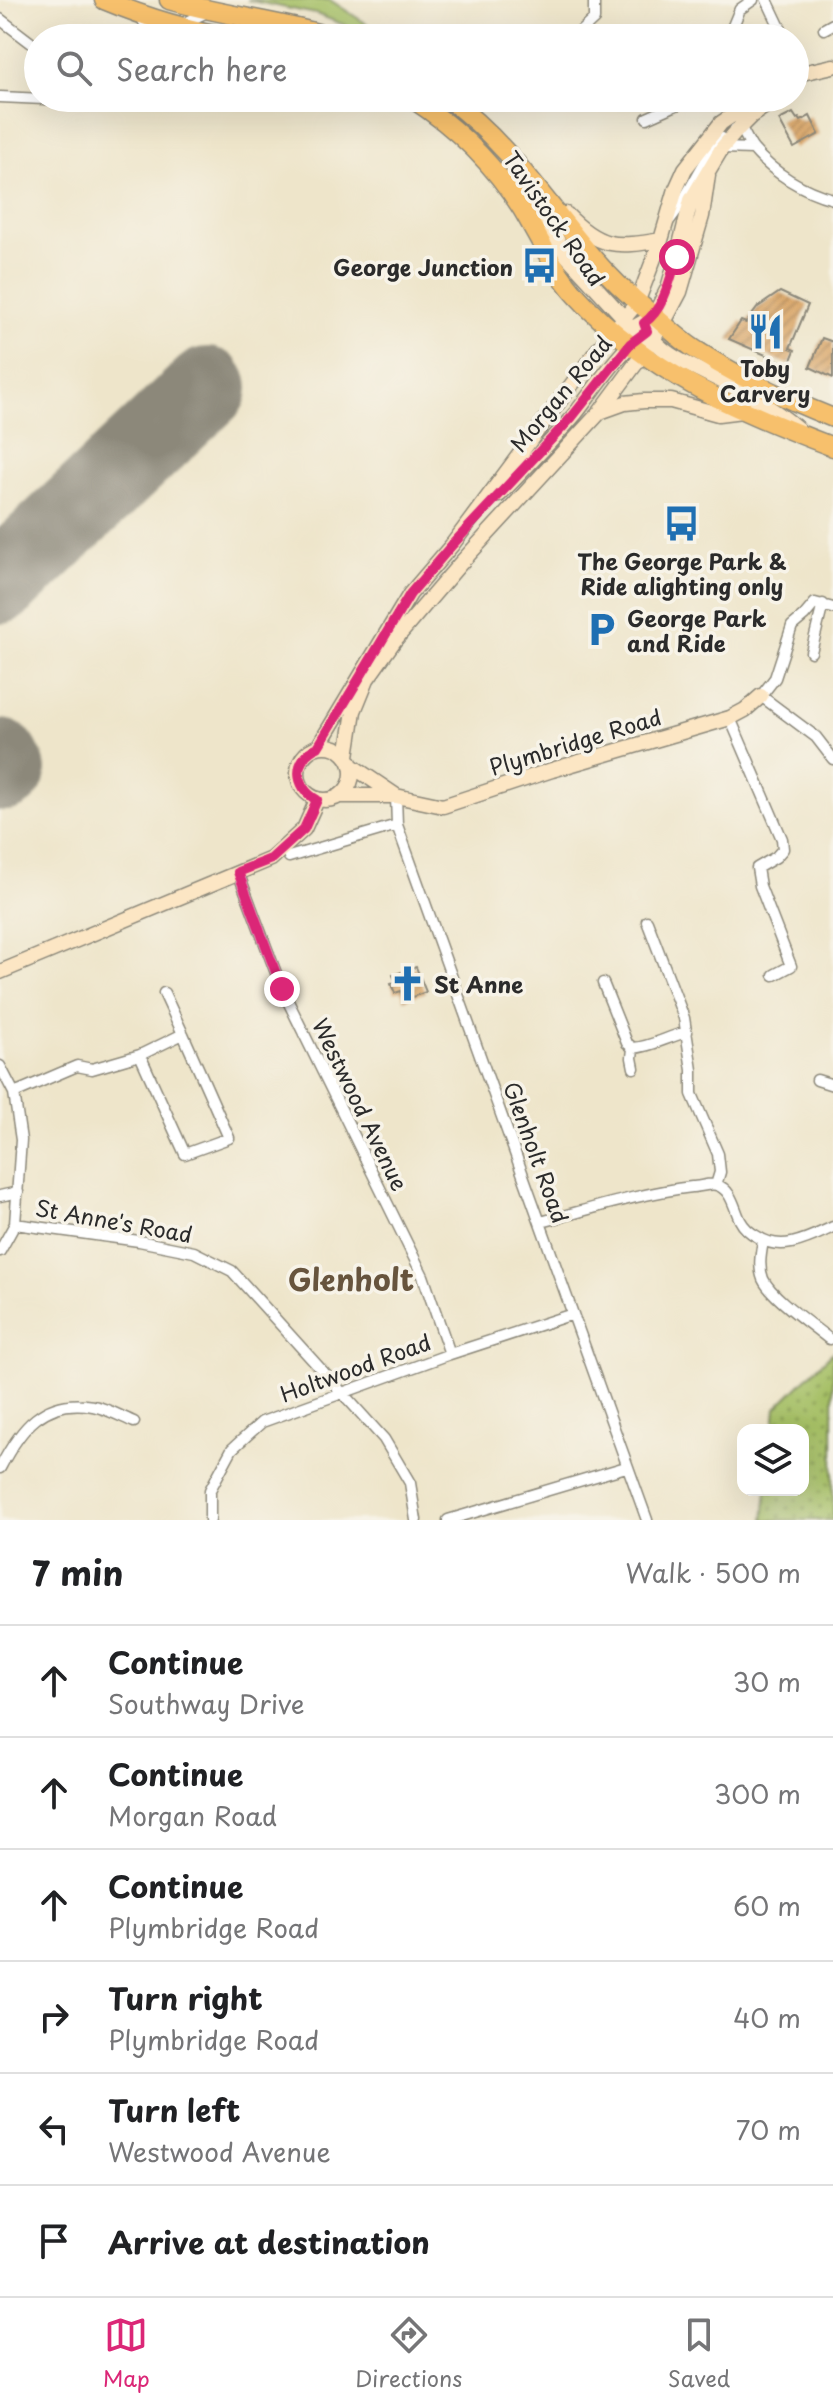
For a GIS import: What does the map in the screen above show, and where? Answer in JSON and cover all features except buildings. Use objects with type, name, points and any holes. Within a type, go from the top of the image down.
[{"type":"highway","points":[[104,0],[160,24]]},
{"type":"highway","points":[[169,0],[281,24]]},
{"type":"highway","name":"Tavistock Road","points":[[429,112],[472,145],[501,177],[579,298],[640,331],[700,353],[833,418]]},
{"type":"highway","name":"Tavistock Road","points":[[464,112],[486,131],[529,178],[588,252],[637,303],[640,331],[659,366],[742,411],[833,447]]},
{"type":"main road","points":[[809,75],[833,66]]},
{"type":"main road","points":[[637,303],[685,169],[721,123],[737,112]]},
{"type":"main road","points":[[640,331],[680,292],[702,216],[708,175],[722,148],[757,112]]},
{"type":"main road","points":[[529,178],[545,220],[567,256],[640,331],[678,360],[787,419],[807,437]]},
{"type":"main road","points":[[529,178],[593,238],[622,245],[663,232]]},
{"type":"main road","name":"Morgan Road","points":[[349,761],[354,711],[367,679],[394,641],[459,565],[600,412],[631,371],[640,331]]},
{"type":"main road","name":"Morgan Road","points":[[318,747],[410,594],[572,417],[640,331]]},
{"type":"main road","name":"Morgan Road","points":[[452,545],[596,352],[640,331]]},
{"type":"main road","points":[[600,412],[625,403],[671,401],[718,414],[742,411]]},
{"type":"main road","name":"Plymbridge Road","points":[[317,800],[327,801],[341,796],[396,796],[443,806],[730,718],[761,696]]},
{"type":"main road","name":"Plymbridge Road","points":[[318,747],[330,746],[396,796]]},
{"type":"main road","points":[[0,972],[271,859],[304,829],[317,800],[302,788],[298,768],[302,758],[318,747]]},
{"type":"main road","points":[[341,796],[353,776],[349,761]]},
{"type":"street","points":[[589,24],[594,19],[594,0]]},
{"type":"street","points":[[734,24],[740,9],[753,0]]},
{"type":"street","points":[[767,0],[778,24]]},
{"type":"street","points":[[193,24],[210,11]]},
{"type":"street","points":[[139,14],[145,24]]},
{"type":"street","points":[[0,19],[24,37]]},
{"type":"street","points":[[0,97],[24,98]]},
{"type":"street","points":[[647,118],[660,112]]},
{"type":"street","points":[[663,232],[711,151],[722,138],[740,127],[753,149],[786,178],[833,199]]},
{"type":"street","points":[[722,148],[753,149]]},
{"type":"street","points":[[811,652],[828,606],[815,603],[792,626],[775,678],[761,696],[816,737],[833,759]]},
{"type":"street","points":[[730,718],[782,839],[783,849],[757,868],[760,886],[791,966],[774,975]]},
{"type":"street","name":"Glenholt Road","points":[[396,796],[397,825],[647,1520]]},
{"type":"street","points":[[289,857],[397,825]]},
{"type":"street","name":"Westwood Avenue","points":[[238,872],[282,989],[423,1276],[450,1354]]},
{"type":"street","points":[[647,921],[687,1032],[692,1094],[718,1154],[720,1172],[716,1185]]},
{"type":"street","points":[[603,983],[627,1043],[633,1048],[687,1032]]},
{"type":"street","points":[[140,1055],[185,1154],[229,1138],[164,993]]},
{"type":"street","points":[[14,1093],[77,1066],[92,1069],[140,1055],[183,1034]]},
{"type":"street","points":[[633,1048],[634,1068]]},
{"type":"street","points":[[0,1066],[14,1093],[21,1140],[15,1224],[0,1251]]},
{"type":"street","points":[[817,1080],[833,1085]]},
{"type":"street","points":[[541,1222],[661,1191],[716,1185],[726,1192],[734,1204],[740,1222],[763,1241],[786,1245],[811,1238],[833,1227]]},
{"type":"street","points":[[0,1196],[18,1192]]},
{"type":"street","name":"St Anne's Road","points":[[15,1224],[194,1252],[232,1271],[384,1439],[410,1483],[416,1520]]},
{"type":"street","points":[[763,1241],[760,1260],[762,1277],[769,1290],[829,1339]]},
{"type":"street","name":"Holtwood Road","points":[[210,1520],[210,1490],[232,1449],[262,1422],[342,1391],[573,1314]]},
{"type":"street","points":[[0,1468],[35,1417],[57,1406],[93,1406],[134,1422]]},
{"type":"street","points":[[448,1520],[626,1467]]},
{"type":"green space","points":[[247,0],[330,0],[367,24],[342,24],[316,14]]},
{"type":"green space","points":[[833,1352],[833,1520],[764,1520],[766,1496],[809,1496],[809,1424],[775,1424],[776,1408]]},
{"type":"runway","points":[[0,583],[207,388]]},
{"type":"runway","points":[[0,760],[5,770]]},
{"type":"place","name":"George Junction","points":[[539,266]]},
{"type":"place","name":"Toby Carvery","points":[[765,331]]},
{"type":"place","name":"The George Park & Ride alighting only","points":[[682,524]]},
{"type":"place","name":"George Park and Ride","points":[[601,630]]},
{"type":"place","name":"St Anne","points":[[408,983]]},
{"type":"district","name":"Glenholt","points":[[351,1278]]},
{"type":"route","points":[[282,989],[238,872],[271,859],[304,829],[317,800],[309,796],[298,779],[302,758],[318,747],[410,594],[572,417],[630,344],[647,331],[644,323],[654,316],[668,288],[677,257]]}]
